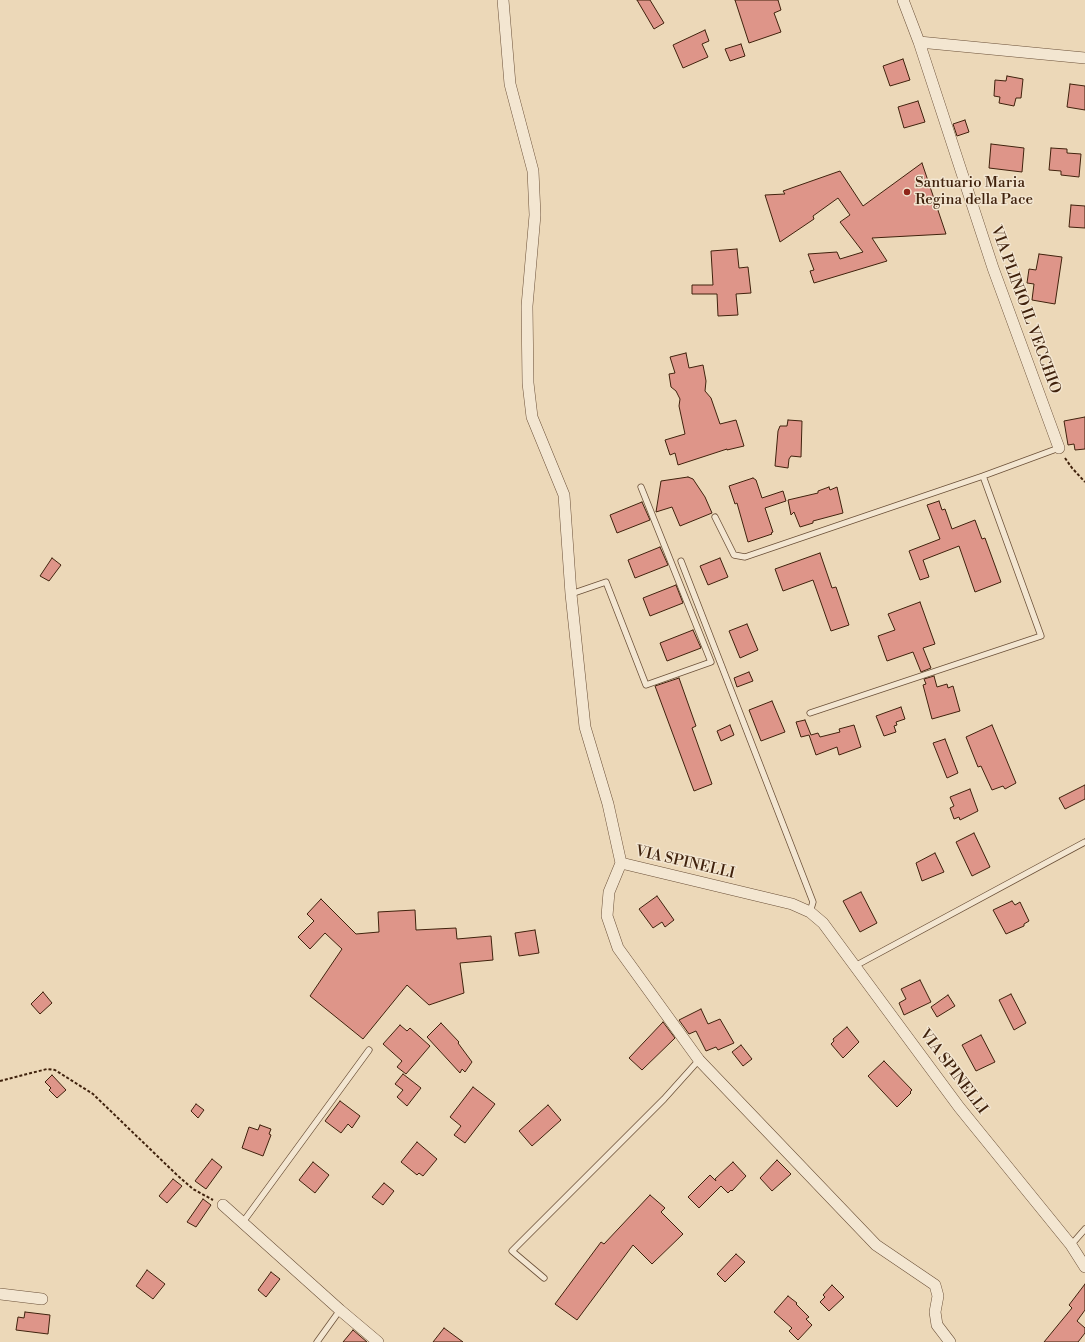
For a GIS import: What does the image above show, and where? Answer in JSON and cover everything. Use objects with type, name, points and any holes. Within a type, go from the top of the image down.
[{"type":"street","points":[[503,0],[510,84],[533,171],[535,216],[527,306],[528,383],[532,417],[564,495],[571,594],[585,727],[608,804],[621,863]]},
{"type":"street","name":"VIA PLINIO IL VECCHIO","points":[[903,0],[919,42],[993,268],[1059,448]]},
{"type":"street","points":[[919,42],[1085,58]]},
{"type":"street","name":"VIA SPINELLI","points":[[950,1342],[937,1325],[935,1312],[938,1296],[935,1285],[876,1245],[699,1060],[618,948],[607,916],[609,892],[621,863],[792,904],[810,912],[823,923],[959,1107],[1071,1245],[1085,1267]]},
{"type":"street","points":[[223,1205],[378,1342]]},
{"type":"street","points":[[0,1294],[42,1299]]},
{"type":"lane","points":[[716,518],[734,555],[745,557],[983,476],[1059,448]]},
{"type":"lane","points":[[810,713],[1041,636],[983,476]]},
{"type":"lane","points":[[571,594],[606,582],[646,686],[711,662],[641,487]]},
{"type":"lane","points":[[681,561],[813,902],[810,912]]},
{"type":"lane","points":[[855,966],[1085,842]]},
{"type":"lane","points":[[243,1222],[369,1050]]},
{"type":"lane","points":[[544,1278],[512,1251],[664,1099],[699,1060]]},
{"type":"lane","points":[[1071,1245],[1085,1229]]},
{"type":"lane","points":[[317,1342],[340,1310]]},
{"type":"path","points":[[1059,448],[1072,468],[1085,482]]},
{"type":"path","points":[[0,1081],[47,1069],[55,1070],[93,1094],[193,1189],[223,1205]]},
{"type":"building","points":[[637,0],[650,0],[664,23],[654,29]]},
{"type":"building","points":[[735,0],[778,0],[781,10],[774,13],[781,32],[749,43]]},
{"type":"building","points":[[705,30],[709,41],[702,44],[708,57],[683,68],[673,45]]},
{"type":"building","points":[[741,44],[745,56],[730,61],[725,49]]},
{"type":"building","points":[[903,59],[910,80],[890,86],[883,66]]},
{"type":"building","points":[[1007,76],[1023,79],[1021,98],[1016,98],[1014,106],[999,103],[1000,97],[994,96],[995,80],[1006,81]]},
{"type":"building","points":[[1070,84],[1085,86],[1085,110],[1067,107]]},
{"type":"building","points":[[918,101],[925,122],[904,128],[898,107]]},
{"type":"building","points":[[965,120],[969,132],[957,136],[953,124]]},
{"type":"building","points":[[991,144],[1024,148],[1022,172],[989,168]]},
{"type":"building","points":[[1051,148],[1067,149],[1067,153],[1081,154],[1079,177],[1061,175],[1061,171],[1049,170]]},
{"type":"building","points":[[922,163],[946,234],[872,238],[887,261],[814,283],[810,271],[814,270],[808,254],[837,252],[840,259],[863,252],[840,222],[850,215],[838,198],[813,216],[814,219],[780,242],[765,195],[785,194],[783,191],[840,171],[863,206]]},
{"type":"building","points":[[1071,205],[1085,206],[1085,228],[1069,227]]},
{"type":"building","points":[[737,249],[739,268],[748,267],[751,293],[736,294],[738,315],[718,316],[717,294],[692,294],[692,285],[713,285],[711,251]]},
{"type":"building","points":[[1039,254],[1062,257],[1055,304],[1032,300],[1034,284],[1027,283],[1029,269],[1036,270]]},
{"type":"building","points":[[686,353],[689,368],[703,365],[706,381],[705,391],[711,398],[720,424],[736,420],[744,446],[727,449],[678,465],[675,453],[670,455],[665,440],[685,434],[679,406],[680,399],[676,391],[671,387],[669,374],[675,373],[670,357]]},
{"type":"building","points":[[1085,417],[1085,449],[1075,450],[1074,444],[1068,445],[1064,421]]},
{"type":"building","points":[[788,420],[802,421],[801,457],[791,456],[789,459],[788,468],[775,466],[778,431],[780,426],[787,426]]},
{"type":"building","points":[[688,477],[693,479],[705,497],[712,513],[680,526],[672,507],[656,512],[661,481]]},
{"type":"building","points":[[753,478],[756,480],[762,498],[783,491],[786,501],[765,508],[773,532],[771,533],[772,534],[748,542],[737,503],[735,504],[729,486]]},
{"type":"building","points":[[829,487],[830,490],[837,487],[843,513],[813,521],[813,523],[800,527],[794,512],[791,515],[788,500],[818,493],[818,491]]},
{"type":"building","points":[[939,501],[942,510],[945,509],[952,529],[975,520],[982,539],[985,538],[1001,582],[975,592],[959,546],[923,560],[929,577],[920,580],[909,551],[940,539],[927,505]]},
{"type":"building","points":[[642,502],[650,520],[617,533],[610,515]]},
{"type":"building","points":[[660,547],[668,565],[635,578],[628,560]]},
{"type":"building","points":[[820,553],[832,588],[836,587],[849,625],[831,631],[813,580],[783,591],[775,569]]},
{"type":"building","points":[[52,558],[61,565],[49,581],[40,576]]},
{"type":"building","points":[[720,558],[728,577],[708,585],[700,566]]},
{"type":"building","points":[[676,585],[683,603],[650,616],[643,598]]},
{"type":"building","points":[[920,602],[935,644],[923,648],[931,668],[921,672],[913,652],[887,661],[878,636],[895,630],[888,614]]},
{"type":"building","points":[[747,624],[758,650],[740,658],[729,631]]},
{"type":"building","points":[[693,630],[701,648],[667,661],[660,643]]},
{"type":"building","points":[[749,672],[753,681],[737,687],[734,678]]},
{"type":"building","points":[[934,676],[937,687],[947,684],[948,688],[953,686],[960,711],[932,719],[923,685],[926,684],[924,679]]},
{"type":"building","points":[[679,678],[696,726],[692,728],[712,784],[694,791],[655,686]]},
{"type":"building","points":[[772,701],[785,732],[761,741],[749,710]]},
{"type":"building","points":[[901,707],[905,719],[896,722],[897,725],[894,726],[896,732],[884,736],[876,716]]},
{"type":"building","points":[[805,720],[811,735],[818,733],[820,737],[840,732],[839,729],[854,725],[861,747],[839,755],[837,747],[816,755],[809,735],[801,737],[796,722]]},
{"type":"building","points":[[730,725],[734,735],[721,741],[717,731]]},
{"type":"building","points":[[992,725],[1016,783],[1005,789],[1003,786],[992,790],[981,766],[978,767],[966,737]]},
{"type":"building","points":[[945,739],[958,773],[947,778],[933,743]]},
{"type":"building","points":[[1085,785],[1085,799],[1065,809],[1059,798]]},
{"type":"building","points":[[970,789],[978,811],[960,820],[959,817],[954,819],[950,808],[954,806],[950,797]]},
{"type":"building","points":[[974,833],[990,867],[972,876],[956,842]]},
{"type":"building","points":[[935,853],[944,872],[922,881],[916,863]]},
{"type":"building","points":[[861,892],[877,923],[860,932],[843,901]]},
{"type":"building","points":[[657,896],[674,920],[665,927],[662,922],[653,928],[639,909]]},
{"type":"building","points":[[321,899],[356,934],[379,932],[378,912],[415,910],[416,930],[456,928],[457,939],[491,936],[493,960],[460,963],[464,993],[429,1005],[407,985],[363,1039],[310,996],[342,949],[325,933],[310,949],[298,937],[314,921],[307,914]]},
{"type":"building","points":[[1012,901],[1015,905],[1020,902],[1029,921],[1024,924],[1024,926],[1006,934],[993,910]]},
{"type":"building","points":[[535,930],[539,953],[519,956],[515,933]]},
{"type":"building","points":[[920,980],[931,1002],[904,1015],[899,1003],[906,999],[901,989]]},
{"type":"building","points":[[43,992],[52,1003],[40,1014],[31,1004]]},
{"type":"building","points":[[1011,994],[1026,1023],[1014,1030],[999,1000]]},
{"type":"building","points":[[948,995],[955,1006],[937,1017],[931,1007]]},
{"type":"building","points":[[701,1009],[708,1024],[720,1019],[734,1043],[718,1050],[716,1047],[706,1051],[696,1031],[689,1034],[679,1020]]},
{"type":"building","points":[[663,1022],[675,1038],[642,1070],[629,1058]]},
{"type":"building","points":[[441,1023],[459,1042],[458,1043],[472,1062],[465,1072],[462,1069],[460,1073],[427,1037]]},
{"type":"building","points":[[400,1025],[407,1031],[410,1028],[430,1046],[406,1074],[397,1067],[402,1061],[383,1044]]},
{"type":"building","points":[[847,1027],[859,1042],[843,1058],[831,1044],[834,1041],[833,1039]]},
{"type":"building","points":[[981,1035],[995,1062],[976,1071],[962,1045]]},
{"type":"building","points":[[741,1045],[752,1059],[743,1066],[732,1052]]},
{"type":"building","points":[[884,1061],[912,1090],[910,1092],[911,1093],[897,1107],[868,1076]]},
{"type":"building","points":[[403,1074],[421,1088],[407,1106],[397,1097],[403,1090],[395,1084]]},
{"type":"building","points":[[52,1075],[66,1090],[57,1098],[49,1090],[51,1088],[45,1082]]},
{"type":"building","points":[[473,1087],[495,1104],[465,1143],[454,1135],[461,1126],[450,1117]]},
{"type":"building","points":[[340,1101],[360,1116],[352,1128],[348,1124],[341,1133],[325,1121]]},
{"type":"building","points":[[196,1104],[204,1110],[198,1118],[191,1111]]},
{"type":"building","points":[[548,1105],[561,1120],[532,1146],[519,1131]]},
{"type":"building","points":[[260,1125],[271,1129],[269,1134],[271,1135],[263,1156],[242,1148],[249,1127],[258,1130]]},
{"type":"building","points":[[417,1142],[437,1159],[423,1176],[419,1173],[417,1175],[401,1162]]},
{"type":"building","points":[[212,1159],[222,1167],[206,1189],[195,1181]]},
{"type":"building","points":[[777,1160],[791,1174],[772,1191],[760,1178]]},
{"type":"building","points":[[313,1162],[329,1175],[315,1193],[299,1180]]},
{"type":"building","points":[[733,1162],[746,1176],[732,1191],[731,1190],[728,1193],[721,1186],[699,1208],[688,1197],[710,1175],[716,1181],[715,1179]]},
{"type":"building","points":[[173,1179],[182,1186],[167,1203],[159,1196]]},
{"type":"building","points":[[384,1183],[394,1191],[383,1205],[372,1197]]},
{"type":"building","points":[[650,1195],[665,1208],[661,1212],[683,1234],[652,1264],[633,1245],[577,1320],[555,1304],[601,1242],[604,1244]]},
{"type":"building","points":[[203,1199],[211,1205],[196,1227],[187,1222]]},
{"type":"building","points":[[736,1254],[745,1262],[725,1282],[717,1274]]},
{"type":"building","points":[[147,1270],[165,1284],[153,1299],[136,1286]]},
{"type":"building","points":[[271,1272],[280,1279],[266,1297],[258,1290]]},
{"type":"building","points":[[1085,1284],[1085,1310],[1077,1321],[1085,1328],[1085,1333],[1078,1342],[1044,1342],[1072,1308],[1069,1305]]},
{"type":"building","points":[[832,1285],[844,1297],[829,1311],[820,1302],[825,1297],[823,1295]]},
{"type":"building","points":[[788,1296],[797,1303],[796,1304],[809,1317],[806,1319],[812,1325],[798,1340],[789,1331],[792,1328],[774,1312]]},
{"type":"building","points":[[25,1312],[50,1315],[48,1334],[16,1330],[18,1317],[24,1318]]},
{"type":"building","points":[[444,1328],[463,1342],[433,1342]]},
{"type":"building","points":[[353,1330],[367,1342],[343,1342]]},
{"type":"place","name":"Santuario Maria Regina della Pace","points":[[907,192]]}]
